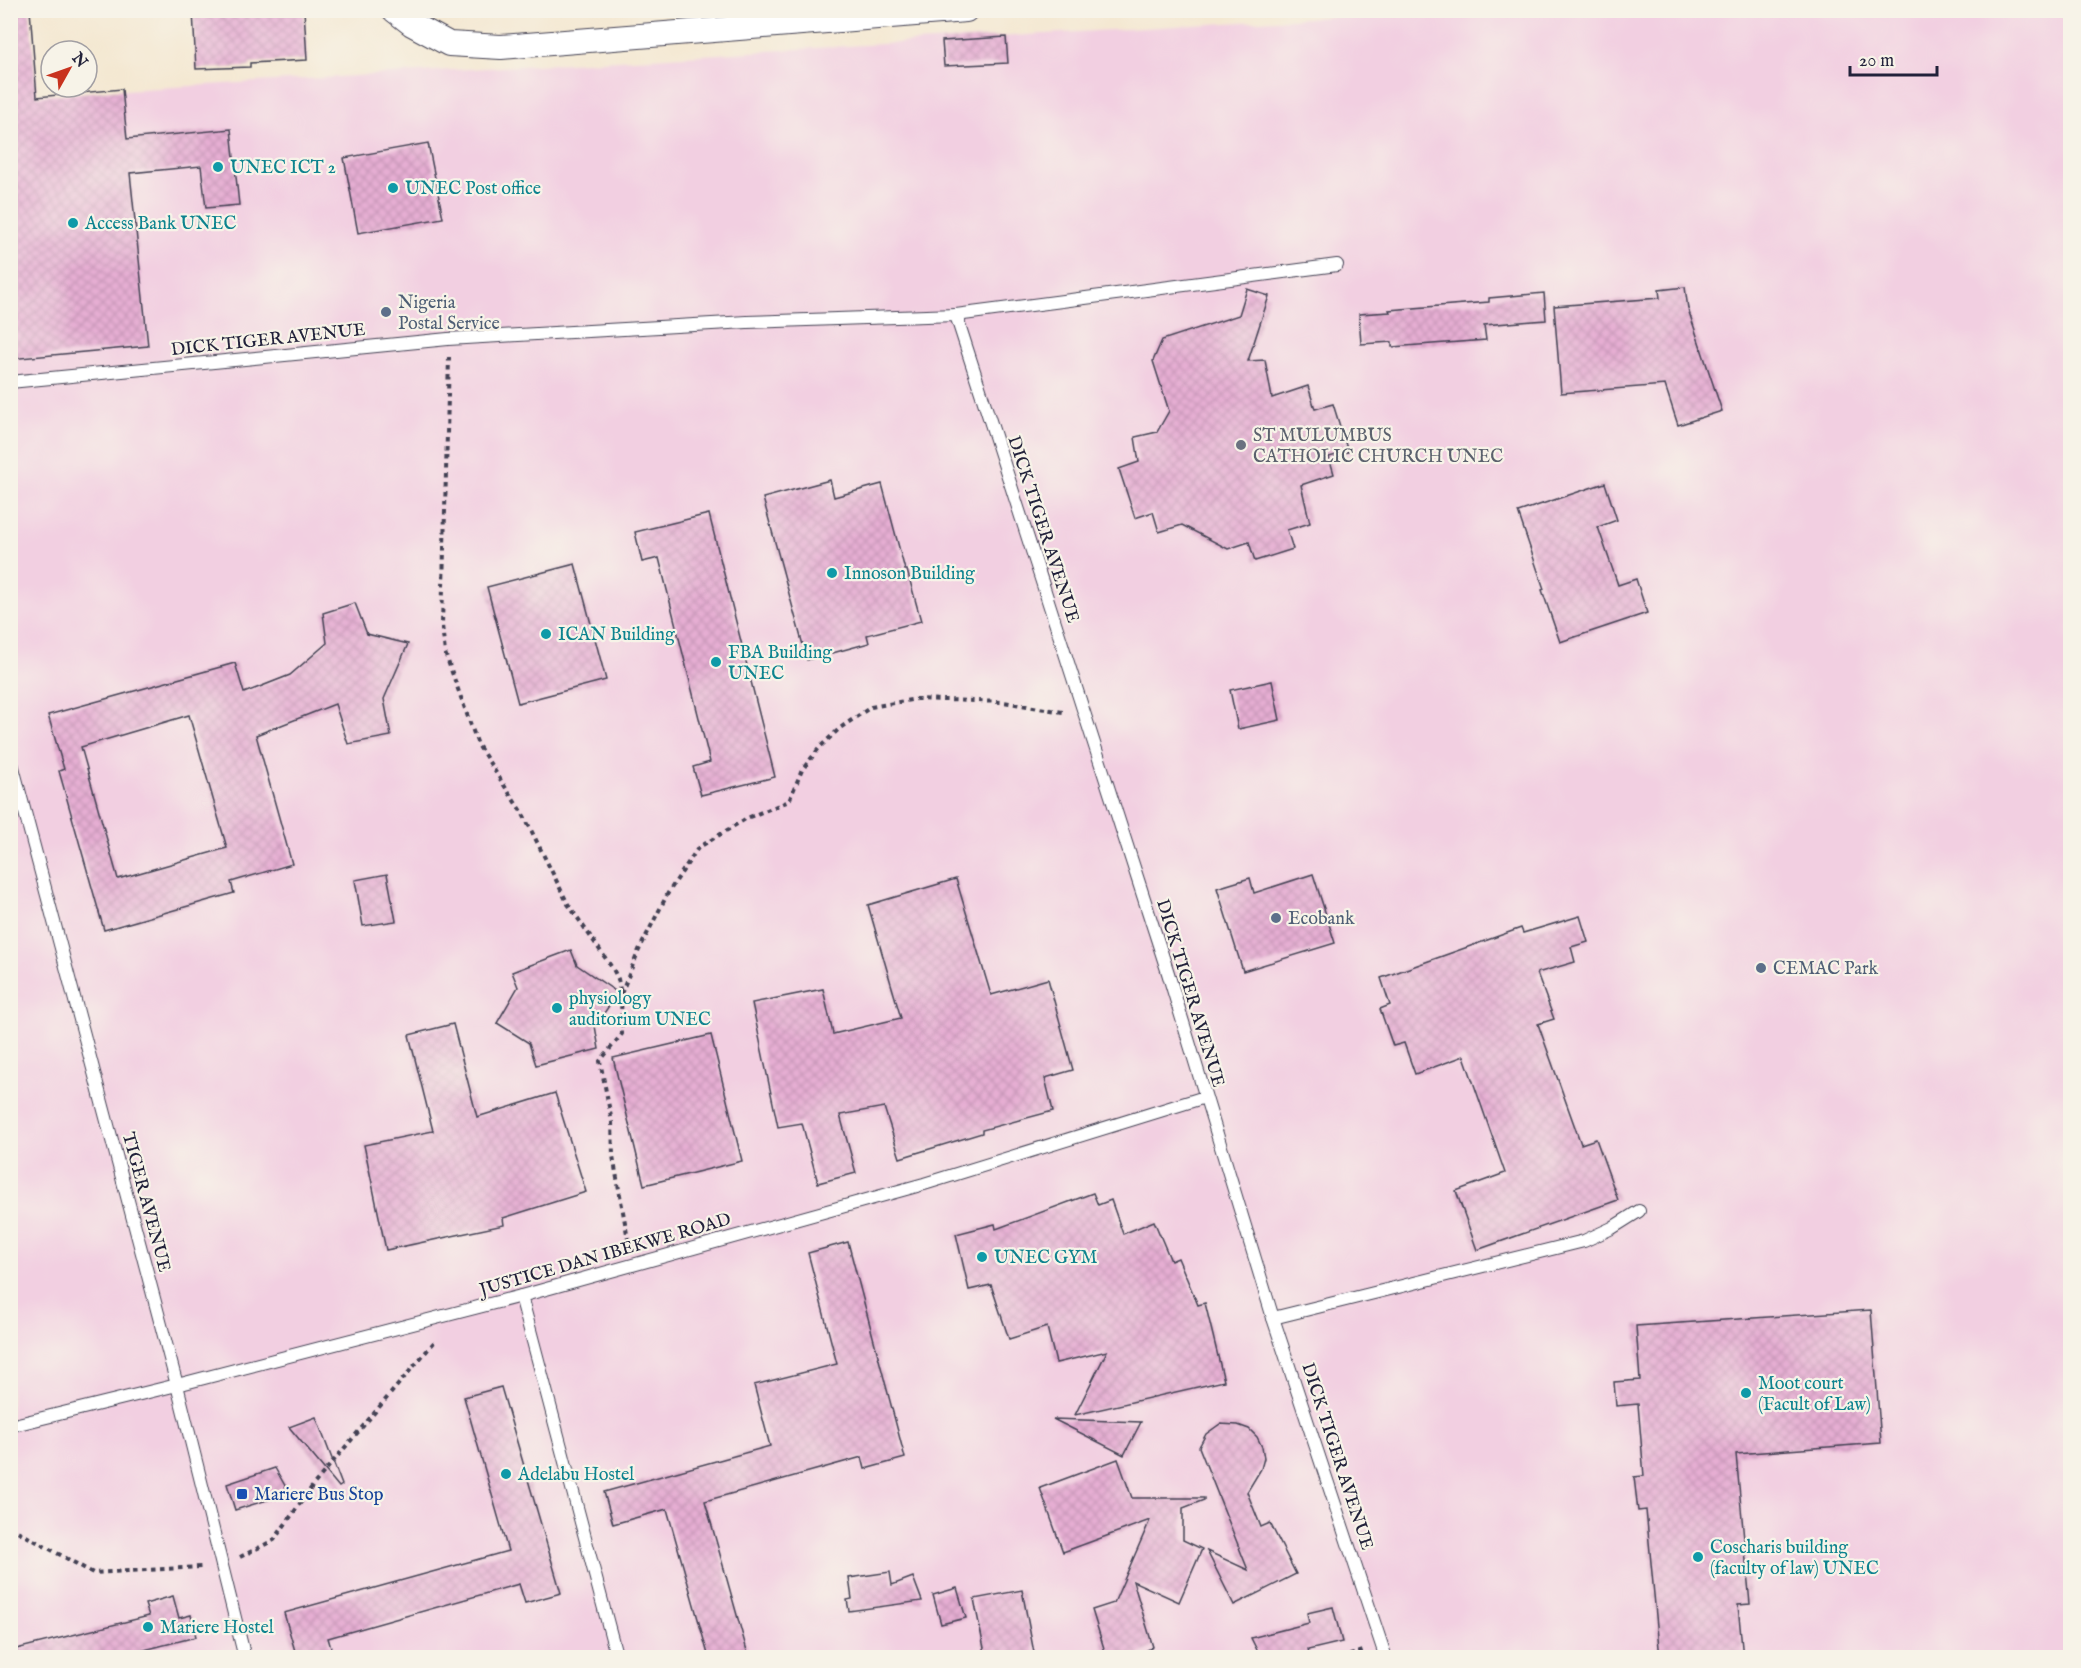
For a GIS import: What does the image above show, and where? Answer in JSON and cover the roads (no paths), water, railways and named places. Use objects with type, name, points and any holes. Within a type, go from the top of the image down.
[{"type":"street","points":[[394,10],[412,24],[449,44],[501,47],[966,10]]},
{"type":"lane","points":[[956,315],[1337,265]]},
{"type":"lane","name":"DICK TIGER AVENUE","points":[[10,382],[448,339],[747,322],[956,315],[1168,973],[1273,1318],[1386,1658]]},
{"type":"lane","name":"TIGER AVENUE","points":[[10,756],[177,1385],[245,1658]]},
{"type":"lane","name":"JUSTICE DAN IBEKWE ROAD","points":[[10,1426],[458,1314],[924,1185],[1205,1097]]},
{"type":"lane","points":[[1273,1318],[1584,1241],[1612,1228],[1639,1211]]},
{"type":"lane","points":[[521,1296],[617,1658]]},
{"type":"place","name":"UNEC ICT 2","points":[[218,167]]},
{"type":"place","name":"UNEC Post office","points":[[393,188]]},
{"type":"place","name":"Access Bank UNEC","points":[[73,223]]},
{"type":"place","name":"Nigeria Postal Service","points":[[386,312]]},
{"type":"place","name":"ST MULUMBUS CATHOLIC CHURCH UNEC","points":[[1241,445]]},
{"type":"place","name":"Innoson Building","points":[[832,573]]},
{"type":"place","name":"ICAN Building","points":[[546,634]]},
{"type":"place","name":"FBA Building UNEC","points":[[716,662]]},
{"type":"place","name":"Ecobank","points":[[1276,918]]},
{"type":"place","name":"CEMAC Park","points":[[1761,968]]},
{"type":"place","name":"physiology auditorium UNEC","points":[[557,1008]]},
{"type":"place","name":"UNEC GYM","points":[[982,1257]]},
{"type":"place","name":"Moot court (Facult of Law)","points":[[1746,1393]]},
{"type":"place","name":"Adelabu Hostel","points":[[506,1474]]},
{"type":"place","name":"Mariere Bus Stop","points":[[242,1494]]},
{"type":"place","name":"Coscharis building (faculty of law) UNEC","points":[[1698,1557]]},
{"type":"place","name":"Mariere Hostel","points":[[148,1627]]}]
